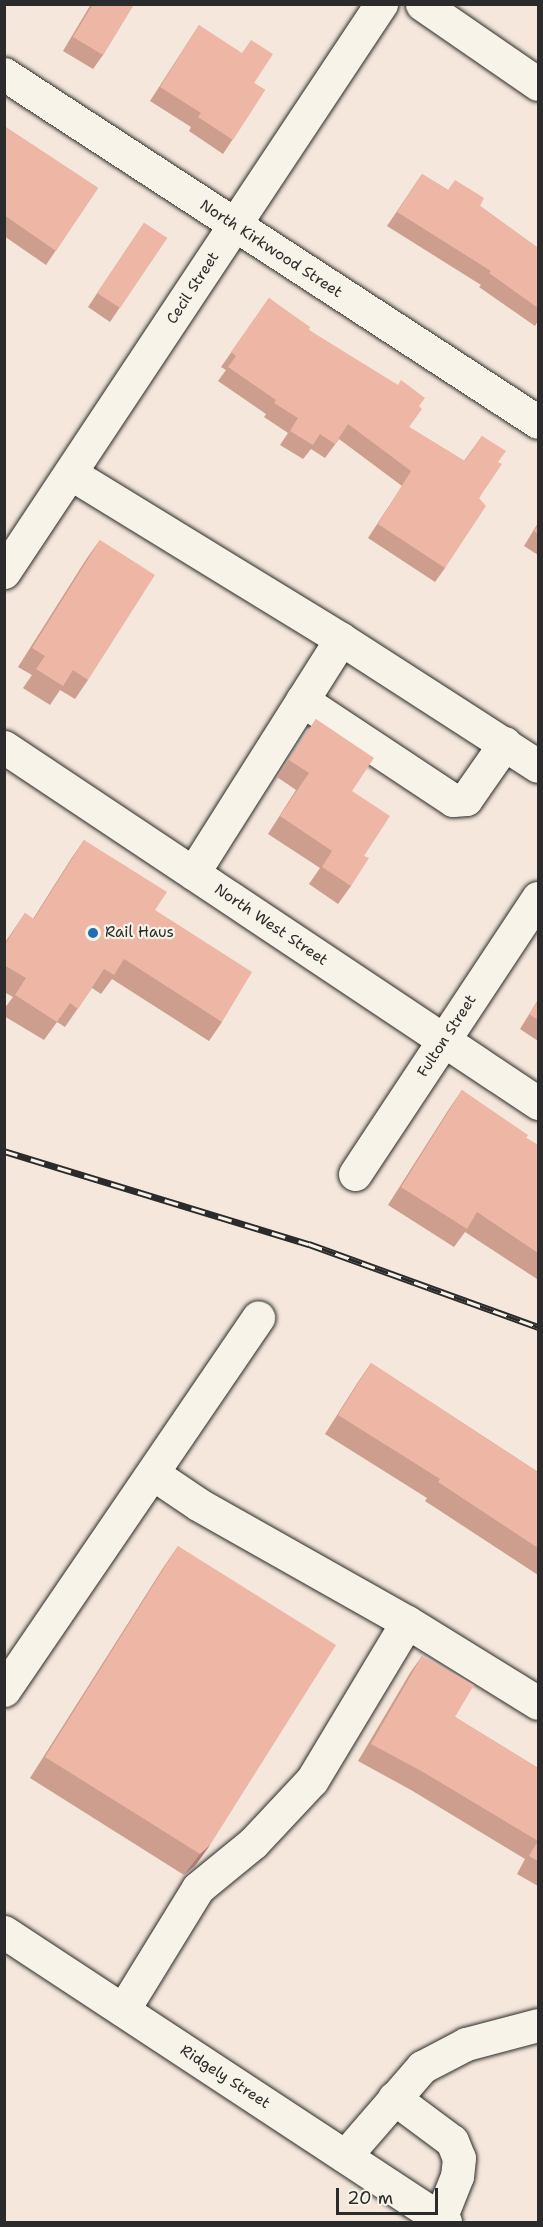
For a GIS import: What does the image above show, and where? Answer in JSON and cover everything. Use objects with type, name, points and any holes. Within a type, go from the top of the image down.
[{"type":"street","name":"Cecil Street","points":[[4,572],[381,4]]},
{"type":"street","points":[[422,4],[538,84]]},
{"type":"street","name":"North Kirkwood Street","points":[[4,74],[538,422]]},
{"type":"street","points":[[70,472],[341,639],[538,766]]},
{"type":"street","points":[[193,873],[341,639]]},
{"type":"street","points":[[302,700],[453,800],[466,799],[505,743]]},
{"type":"street","name":"North West Street","points":[[4,747],[538,1102]]},
{"type":"street","name":"Fulton Street","points":[[355,1174],[538,898]]},
{"type":"street","points":[[4,1690],[258,1317]]},
{"type":"street","points":[[152,1473],[198,1504],[407,1622],[538,1703]]},
{"type":"street","points":[[123,2010],[198,1888],[253,1844],[312,1780],[407,1622]]},
{"type":"street","name":"Ridgely Street","points":[[4,1932],[443,2221]]},
{"type":"street","points":[[345,2156],[422,2067],[466,2044],[538,2025]]},
{"type":"street","points":[[394,2098],[452,2141],[459,2158],[457,2176],[443,2221]]},
{"type":"building","points":[[93,4],[134,4],[103,55],[73,37]]},
{"type":"building","points":[[199,25],[242,53],[251,40],[273,54],[254,83],[265,90],[233,140],[198,117],[201,113],[160,87]]},
{"type":"building","points":[[4,126],[98,188],[56,251],[4,215]]},
{"type":"building","points":[[422,174],[448,190],[455,180],[484,198],[480,206],[538,248],[538,308],[489,273],[491,271],[397,212]]},
{"type":"building","points":[[144,223],[167,238],[120,308],[97,293]]},
{"type":"building","points":[[269,298],[310,327],[309,330],[398,385],[401,380],[425,398],[419,406],[422,409],[409,427],[465,461],[482,436],[506,451],[498,462],[502,464],[479,498],[486,506],[445,568],[378,524],[411,471],[348,424],[335,444],[320,434],[313,445],[290,431],[298,418],[274,403],[276,400],[228,367],[236,356],[231,352]]},
{"type":"building","points":[[100,540],[155,575],[88,680],[73,670],[63,686],[36,669],[45,656],[32,648]]},
{"type":"building","points":[[316,719],[374,758],[352,791],[390,816],[364,856],[369,858],[351,886],[322,867],[332,851],[280,816],[309,773],[289,760]]},
{"type":"building","points":[[84,840],[167,892],[155,910],[252,972],[222,1022],[124,959],[114,975],[104,969],[78,1009],[70,1003],[57,1022],[15,995],[26,978],[4,965],[4,946],[25,913],[34,919]]},
{"type":"building","points":[[538,1001],[538,1020],[529,1014]]},
{"type":"building","points":[[462,1090],[528,1135],[526,1138],[538,1145],[538,1253],[477,1212],[467,1229],[401,1187]]},
{"type":"building","points":[[371,1363],[538,1472],[538,1548],[438,1482],[440,1479],[338,1415]]},
{"type":"building","points":[[178,1546],[336,1645],[210,1845],[200,1854],[45,1757]]},
{"type":"building","points":[[422,1656],[474,1685],[455,1717],[538,1768],[538,1841],[423,1772],[371,1744]]},
{"type":"building","points":[[538,1841],[538,1861],[529,1856]]},
{"type":"railway","points":[[4,1151],[309,1244],[538,1327]]},
{"type":"place","name":"Rail Haus","points":[[93,933]]}]
